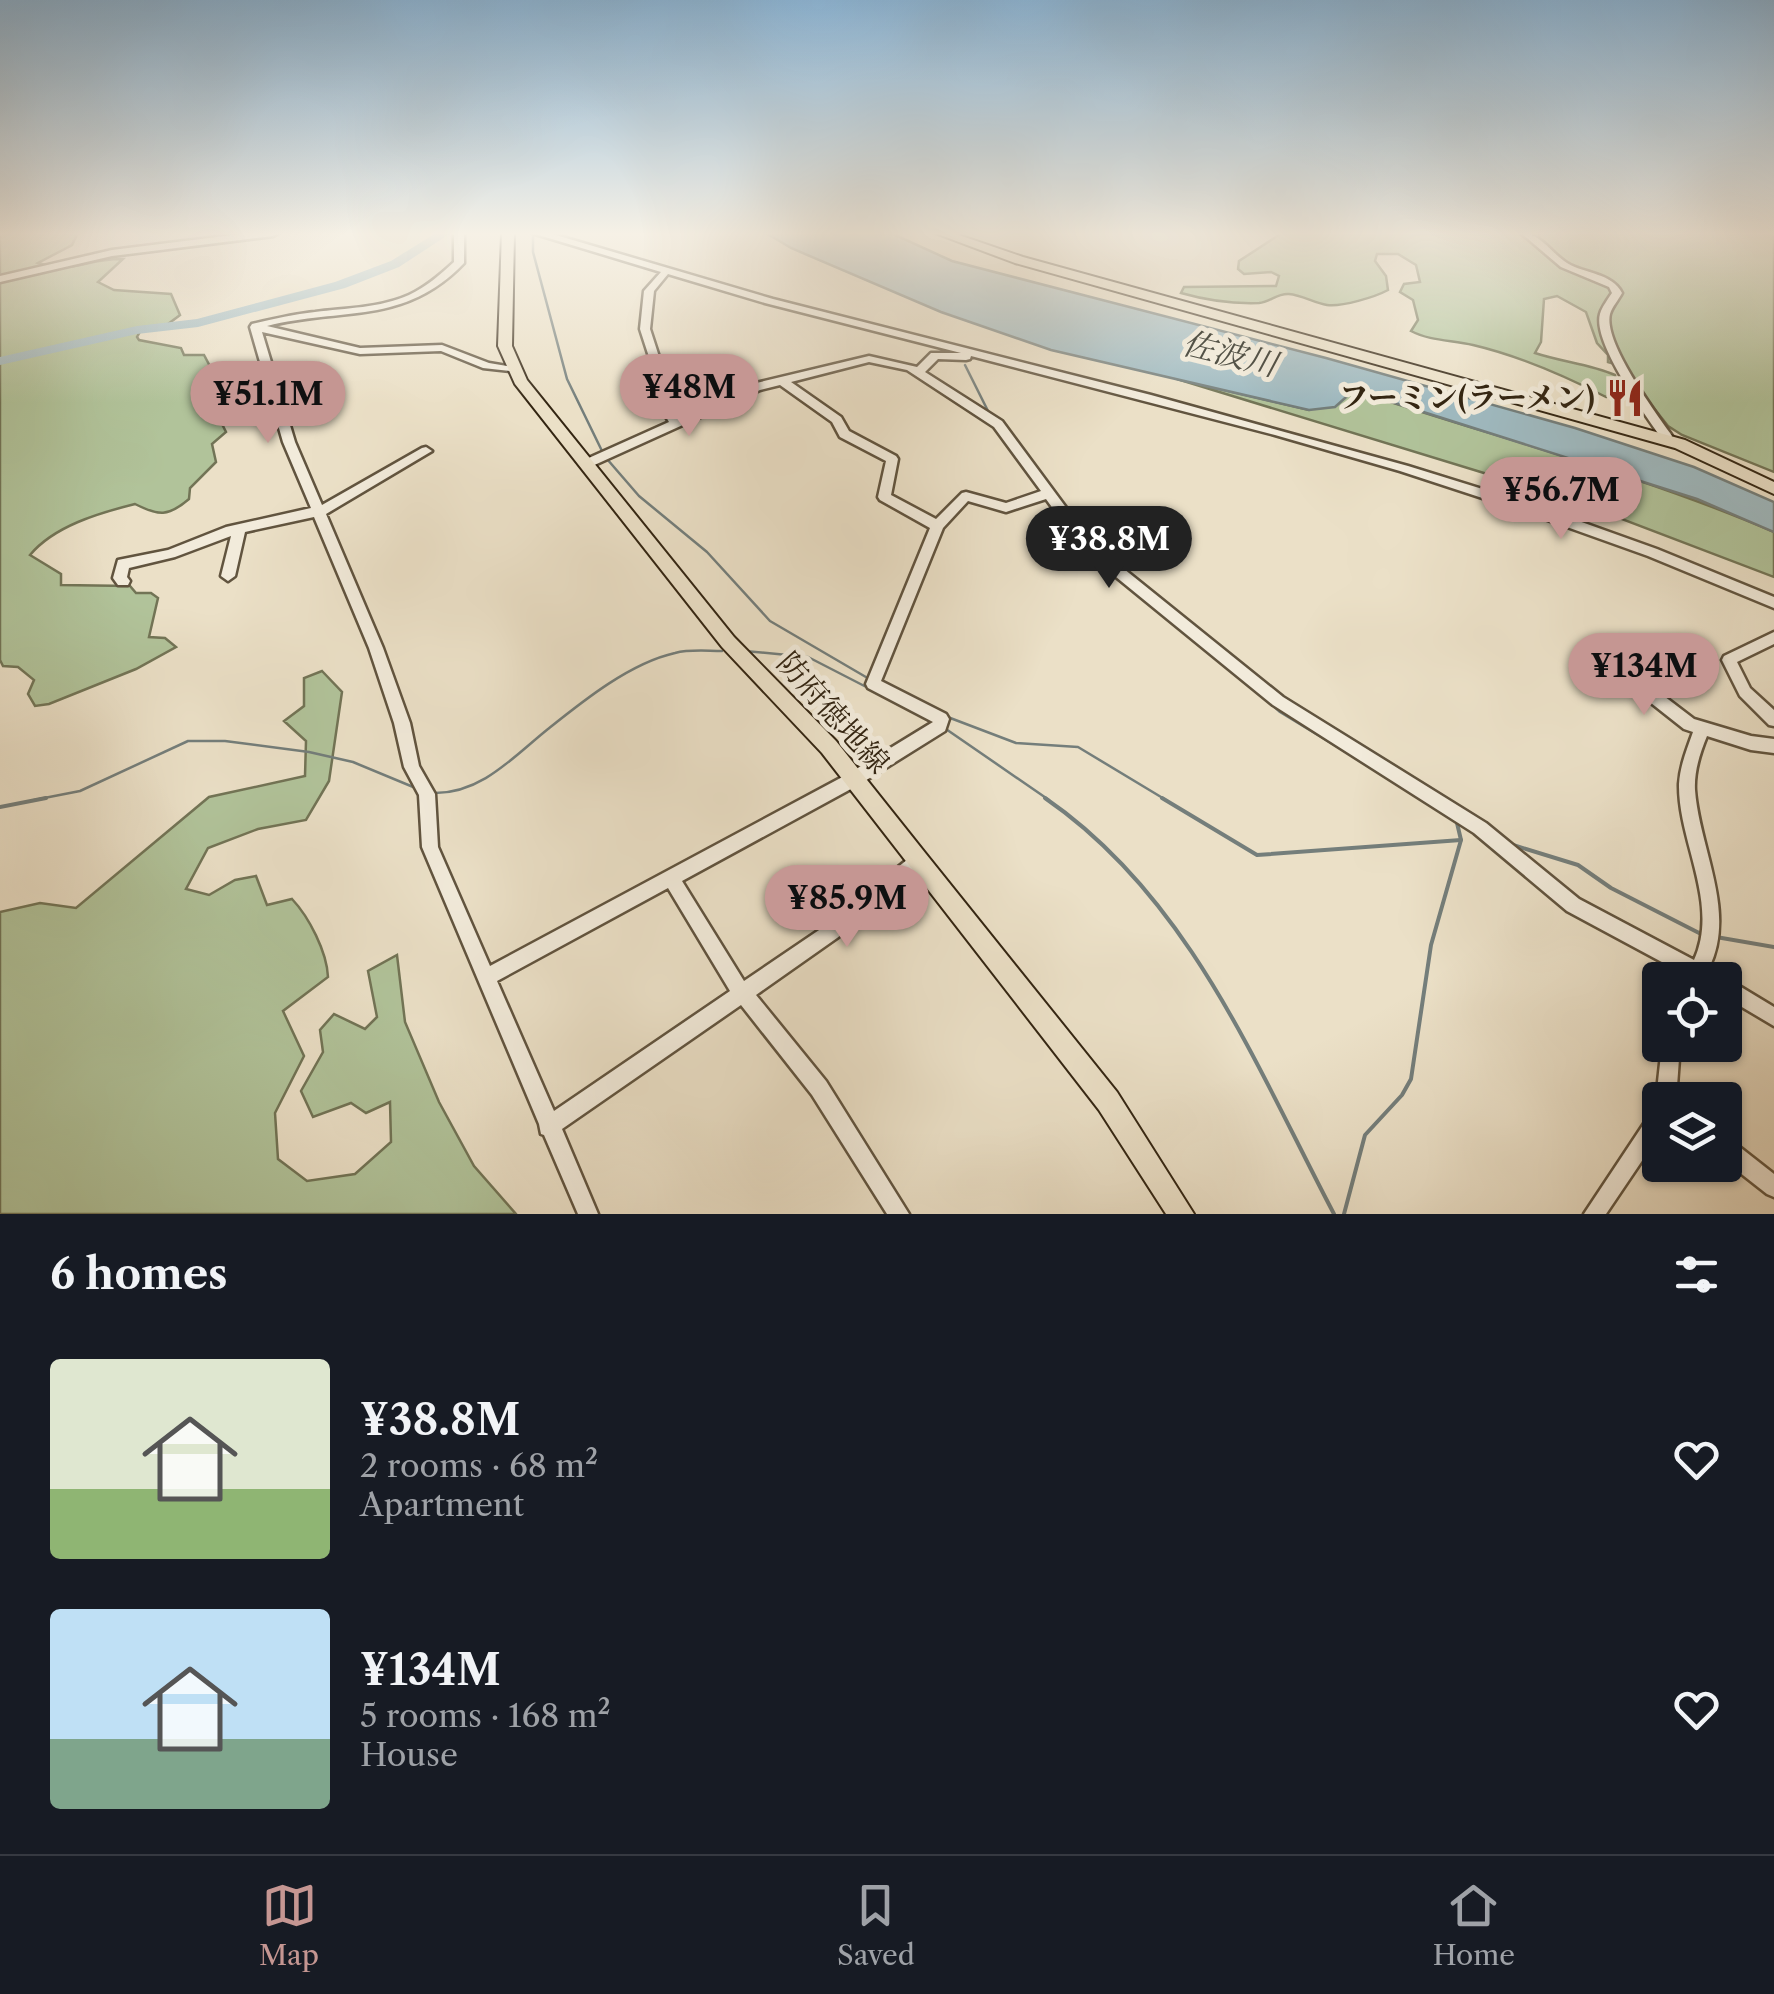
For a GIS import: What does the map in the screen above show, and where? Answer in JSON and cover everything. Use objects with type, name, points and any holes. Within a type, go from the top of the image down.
[{"type":"main road","name":"防府徳地線","points":[[507,290],[506,346],[514,370],[728,642],[817,734],[919,861],[1108,1101],[1182,1214]]},
{"type":"main road","points":[[1139,290],[1680,444],[1774,488]]},
{"type":"main road","points":[[1142,290],[1666,436],[1774,478]]},
{"type":"street","points":[[255,326],[299,316],[364,312],[414,299],[426,290]]},
{"type":"street","points":[[650,290],[645,329],[656,363],[656,390],[675,422]]},
{"type":"street","points":[[712,290],[1173,410],[1614,546],[1774,611]]},
{"type":"street","points":[[733,290],[1139,393],[1566,522],[1774,602]]},
{"type":"street","points":[[1615,290],[1605,314],[1606,330],[1627,379],[1666,436]]},
{"type":"street","points":[[255,326],[360,351],[442,348],[488,366],[514,370]]},
{"type":"street","points":[[255,326],[289,442],[376,648],[402,723],[412,767],[427,794],[430,847],[588,1214]]},
{"type":"street","points":[[918,372],[935,355],[1006,360]]},
{"type":"street","points":[[586,464],[756,387],[878,358],[918,372],[994,422],[1088,547],[1278,701],[1480,828],[1573,905],[1673,962]]},
{"type":"street","points":[[1372,359],[1401,361],[1426,372]]},
{"type":"street","points":[[782,381],[837,420],[844,434],[892,459],[884,497],[937,526]]},
{"type":"street","points":[[1139,393],[1173,410]]},
{"type":"street","points":[[123,581],[122,564],[318,512],[426,452]]},
{"type":"street","points":[[485,978],[854,779],[935,730],[942,722],[874,684],[937,526],[964,497],[1006,508],[1046,494]]},
{"type":"street","points":[[228,576],[239,530]]},
{"type":"street","points":[[1774,638],[1729,660],[1745,692],[1774,720]]},
{"type":"street","points":[[1613,664],[1688,724],[1774,746]]},
{"type":"street","points":[[1701,730],[1688,768],[1687,791],[1708,895],[1704,962]]},
{"type":"street","points":[[548,1127],[832,932],[919,861]]},
{"type":"street","points":[[671,878],[744,994],[819,1088],[898,1214]]},
{"type":"street","points":[[1742,997],[1774,1017]]},
{"type":"street","points":[[1594,1214],[1642,1143]]},
{"type":"street","points":[[1742,1162],[1774,1188]]},
{"type":"green space","points":[[0,290],[171,294],[180,315],[168,324],[141,330],[139,340],[181,348],[184,355],[204,355],[212,370],[233,377],[244,388],[219,401],[216,412],[226,432],[212,444],[216,462],[190,488],[189,499],[169,512],[151,511],[135,504],[92,516],[51,536],[30,555],[61,574],[61,585],[130,586],[136,593],[151,593],[158,598],[149,637],[165,638],[176,647],[136,669],[35,706],[28,694],[34,680],[18,667],[3,666]]},
{"type":"green space","points":[[1183,290],[1388,290],[1333,305],[1289,294],[1259,303],[1239,303],[1181,293]]},
{"type":"green space","points":[[1774,290],[1774,472],[1668,426],[1634,383],[1628,368],[1608,362],[1586,312],[1557,296],[1544,299],[1541,342],[1535,353],[1615,375],[1617,385],[1606,397],[1508,355],[1411,331],[1418,320],[1413,300],[1400,292]]},
{"type":"green space","points":[[1177,379],[1309,410],[1354,390],[1618,474],[1774,532],[1774,577],[1572,500]]},
{"type":"green space","points":[[322,671],[342,692],[329,781],[306,820],[258,829],[208,848],[186,889],[209,895],[235,880],[256,876],[267,905],[292,899],[298,906],[324,957],[328,977],[283,1011],[304,1056],[275,1113],[278,1159],[307,1181],[355,1174],[391,1142],[390,1102],[366,1113],[351,1103],[313,1117],[301,1091],[323,1052],[320,1030],[334,1014],[365,1029],[377,1017],[368,971],[397,955],[405,1022],[439,1102],[474,1166],[516,1214],[0,1214],[0,912],[40,903],[76,908],[209,797],[305,776],[306,741],[284,721],[304,706],[304,678]]},
{"type":"water","name":"佐波川","points":[[889,290],[1062,290],[1326,358],[1575,428],[1694,467],[1774,502],[1774,532],[1697,499],[1354,390],[1335,407],[1309,410],[1051,350]]},
{"type":"waterway","points":[[0,361],[137,330],[198,323],[323,290]]},
{"type":"waterway","points":[[543,290],[567,379],[603,453]]},
{"type":"waterway","points":[[965,365],[989,413]]},
{"type":"waterway","points":[[1000,434],[1024,468]]},
{"type":"waterway","points":[[607,459],[639,496],[707,552],[770,621],[871,680]]},
{"type":"waterway","points":[[1052,507],[1079,545]]},
{"type":"waterway","points":[[435,793],[468,787],[482,780],[592,695],[641,665],[681,652],[722,651]]},
{"type":"waterway","points":[[745,651],[808,657],[878,693]]},
{"type":"waterway","points":[[1255,690],[1280,712],[1372,768]]},
{"type":"waterway","points":[[945,716],[1016,743],[1078,747],[1166,800]]},
{"type":"waterway","points":[[943,727],[1049,800]]},
{"type":"waterway","points":[[34,800],[80,791],[188,741],[225,741],[309,752],[353,762],[418,789]]},
{"type":"waterway","points":[[0,807],[46,798]]},
{"type":"waterway","points":[[1045,798],[1096,838],[1140,884],[1179,934],[1246,1043],[1334,1214]]},
{"type":"waterway","points":[[1162,798],[1257,855],[1461,840]]},
{"type":"waterway","points":[[1457,823],[1461,840]]},
{"type":"waterway","points":[[1344,1214],[1365,1135],[1402,1095],[1411,1079],[1431,945],[1461,840]]},
{"type":"waterway","points":[[1513,845],[1578,865],[1611,888],[1703,935]]},
{"type":"waterway","points":[[1716,937],[1774,947]]},
{"type":"place","name":"フーミン(ラーメン)","points":[[1625,398]]}]
